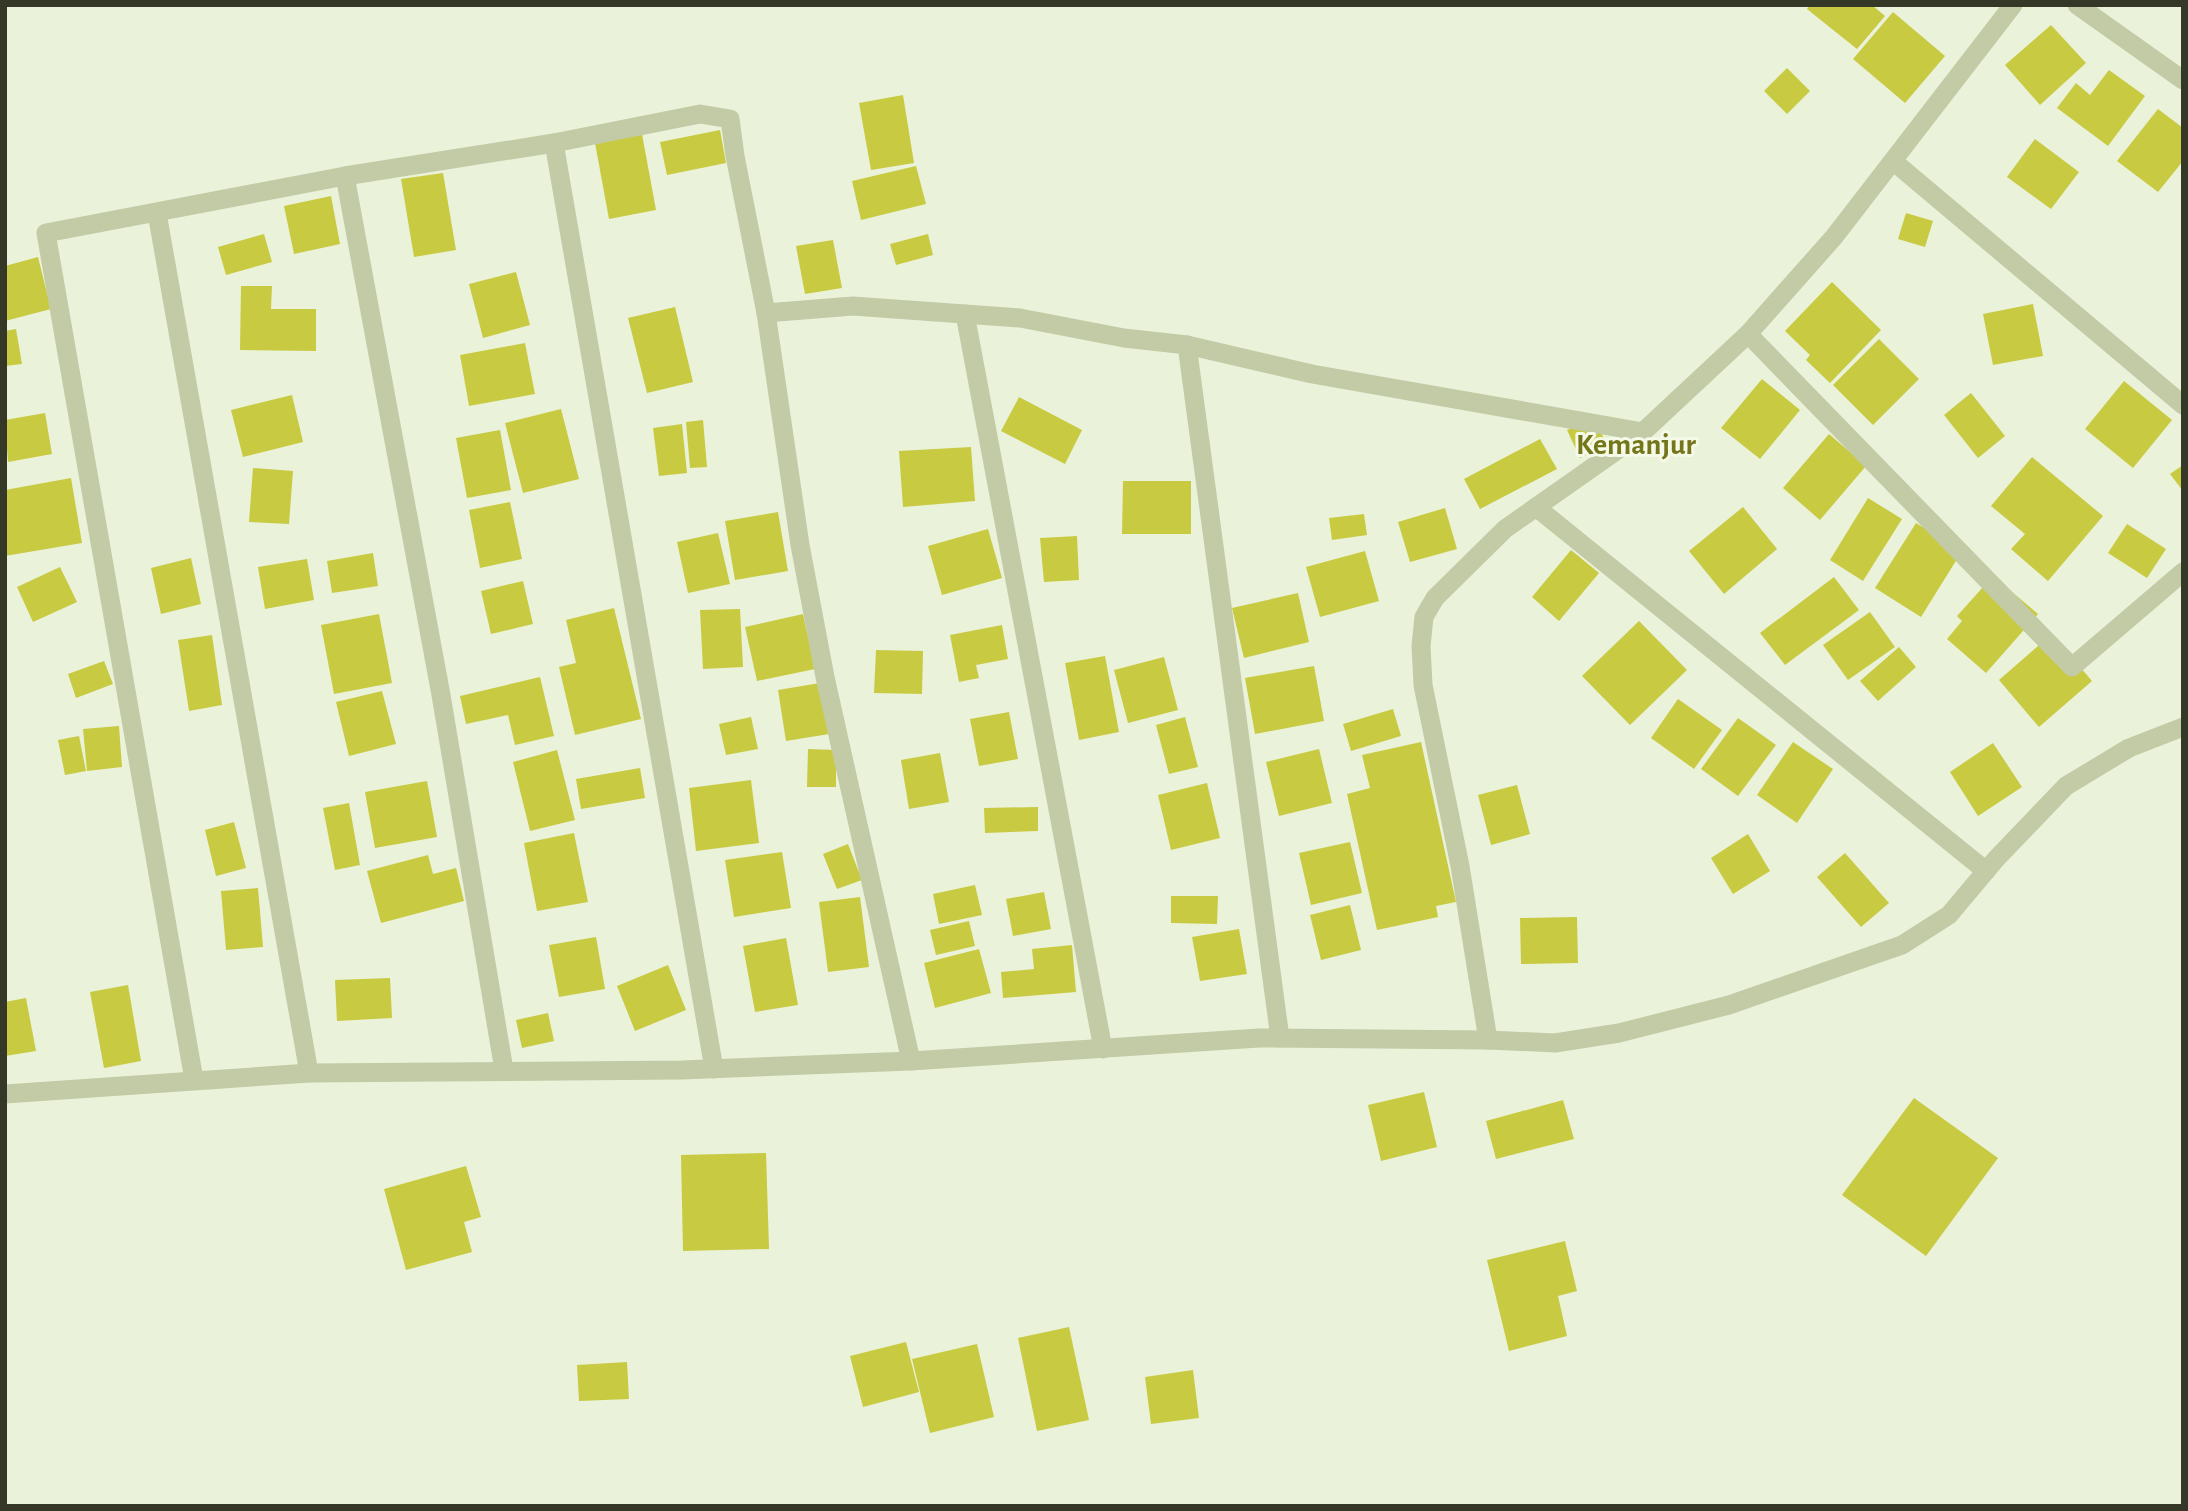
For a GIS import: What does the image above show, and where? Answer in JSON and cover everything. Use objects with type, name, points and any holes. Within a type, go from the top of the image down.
[{"type":"street","points":[[1488,1040],[1460,866],[1423,685],[1421,646],[1424,617],[1435,598],[1505,529],[1643,432],[1748,334],[1834,237],[2013,5]]},
{"type":"street","points":[[2077,5],[2183,80]]},
{"type":"street","points":[[194,1080],[46,233],[345,176],[554,143],[700,114],[730,119],[766,313],[800,545],[824,677],[911,1061]]},
{"type":"street","points":[[554,143],[714,1069]]},
{"type":"street","points":[[1893,161],[2183,405]]},
{"type":"street","points":[[345,176],[442,695],[504,1070]]},
{"type":"street","points":[[157,213],[309,1073]]},
{"type":"street","points":[[766,313],[853,306],[1020,318],[1124,338],[1188,345],[1312,374],[1643,432]]},
{"type":"street","points":[[965,314],[1104,1049]]},
{"type":"street","points":[[1748,334],[2072,667],[2183,572]]},
{"type":"street","points":[[1188,345],[1280,1038]]},
{"type":"street","points":[[1536,508],[1986,871]]},
{"type":"street","points":[[5,1094],[309,1073],[714,1069],[911,1061],[1280,1038],[1555,1043],[1619,1032],[1729,1004],[1902,945],[1949,915],[1986,871],[2066,786],[2129,748],[2183,727]]},
{"type":"building","points":[[1810,5],[1872,5],[1885,16],[1857,49],[1807,9]]},
{"type":"building","points":[[1893,12],[1945,56],[1905,103],[1853,59]]},
{"type":"building","points":[[2051,25],[2086,63],[2040,105],[2005,65]]},
{"type":"building","points":[[1787,68],[1810,91],[1787,114],[1764,91]]},
{"type":"building","points":[[2109,70],[2145,96],[2108,146],[2057,108],[2076,83],[2090,95]]},
{"type":"building","points":[[903,95],[914,163],[871,170],[859,103]]},
{"type":"building","points":[[2158,109],[2183,128],[2183,161],[2158,192],[2117,161]]},
{"type":"building","points":[[720,130],[726,163],[667,175],[660,142]]},
{"type":"building","points":[[642,134],[656,210],[609,219],[595,143]]},
{"type":"building","points":[[2035,139],[2079,172],[2051,209],[2007,177]]},
{"type":"building","points":[[916,166],[926,204],[861,220],[852,181]]},
{"type":"building","points":[[443,173],[456,250],[414,257],[401,179]]},
{"type":"building","points":[[331,196],[340,244],[294,254],[284,206]]},
{"type":"building","points":[[1906,213],[1933,221],[1925,247],[1898,239]]},
{"type":"building","points":[[264,234],[272,262],[226,275],[218,247]]},
{"type":"building","points":[[928,234],[933,255],[896,265],[890,244]]},
{"type":"building","points":[[833,240],[842,288],[805,294],[796,246]]},
{"type":"building","points":[[38,257],[51,309],[5,321],[5,266]]},
{"type":"building","points":[[516,272],[530,325],[483,338],[469,284]]},
{"type":"building","points":[[1832,282],[1881,330],[1830,383],[1806,360],[1810,355],[1785,331]]},
{"type":"building","points":[[241,286],[272,286],[271,309],[316,309],[316,351],[240,350]]},
{"type":"building","points":[[2033,304],[2043,356],[1993,365],[1983,314]]},
{"type":"building","points":[[675,307],[693,382],[647,393],[628,318]]},
{"type":"building","points":[[16,329],[22,364],[5,366],[5,331]]},
{"type":"building","points":[[1879,339],[1919,379],[1873,425],[1833,385]]},
{"type":"building","points":[[525,343],[535,394],[469,406],[460,355]]},
{"type":"building","points":[[1762,379],[1800,410],[1760,459],[1721,428]]},
{"type":"building","points":[[2124,381],[2172,420],[2133,468],[2085,429]]},
{"type":"building","points":[[1971,393],[2005,436],[1978,458],[1944,415]]},
{"type":"building","points":[[292,395],[303,442],[243,457],[231,410]]},
{"type":"building","points":[[1019,397],[1082,430],[1065,464],[1001,431]]},
{"type":"building","points":[[561,409],[579,479],[523,493],[505,423]]},
{"type":"building","points":[[45,413],[52,454],[8,462],[5,420]]},
{"type":"building","points":[[1595,418],[1607,446],[1580,458],[1567,430]]},
{"type":"building","points":[[703,420],[707,467],[690,468],[686,422]]},
{"type":"building","points":[[682,424],[687,473],[659,476],[653,428]]},
{"type":"building","points":[[500,430],[511,490],[467,498],[456,438]]},
{"type":"building","points":[[1829,434],[1866,466],[1820,520],[1783,488]]},
{"type":"building","points":[[1540,439],[1557,469],[1480,509],[1464,479]]},
{"type":"building","points":[[971,447],[975,501],[903,507],[899,451]]},
{"type":"building","points":[[2032,457],[2103,516],[2048,581],[2011,549],[2025,534],[1991,506]]},
{"type":"building","points":[[2183,465],[2183,491],[2170,474]]},
{"type":"building","points":[[253,468],[293,471],[289,524],[249,522]]},
{"type":"building","points":[[71,478],[82,543],[5,556],[5,490]]},
{"type":"building","points":[[1123,481],[1191,481],[1191,534],[1122,534]]},
{"type":"building","points":[[1868,498],[1902,519],[1863,581],[1830,560]]},
{"type":"building","points":[[510,502],[522,559],[480,568],[469,510]]},
{"type":"building","points":[[1743,507],[1777,549],[1724,594],[1689,551]]},
{"type":"building","points":[[1445,508],[1457,549],[1410,562],[1398,522]]},
{"type":"building","points":[[778,512],[788,571],[735,580],[725,521]]},
{"type":"building","points":[[1364,514],[1367,535],[1332,540],[1329,518]]},
{"type":"building","points":[[1916,523],[1962,551],[1921,617],[1875,588]]},
{"type":"building","points":[[2127,524],[2166,549],[2147,578],[2108,553]]},
{"type":"building","points":[[988,529],[1002,578],[942,595],[928,546]]},
{"type":"building","points":[[718,533],[730,584],[688,593],[677,542]]},
{"type":"building","points":[[1077,536],[1079,580],[1044,582],[1040,538]]},
{"type":"building","points":[[1571,550],[1599,573],[1559,621],[1532,597]]},
{"type":"building","points":[[1365,551],[1379,601],[1320,617],[1306,567]]},
{"type":"building","points":[[373,553],[378,586],[332,593],[327,561]]},
{"type":"building","points":[[191,558],[201,604],[161,614],[151,568]]},
{"type":"building","points":[[307,559],[314,600],[265,609],[258,567]]},
{"type":"building","points":[[60,567],[77,602],[33,622],[17,587]]},
{"type":"building","points":[[1993,576],[2038,614],[1986,673],[1947,639],[1962,621],[1957,616]]},
{"type":"building","points":[[1834,577],[1859,610],[1785,665],[1760,633]]},
{"type":"building","points":[[523,581],[533,624],[491,634],[481,591]]},
{"type":"building","points":[[1298,593],[1309,642],[1244,658],[1232,608]]},
{"type":"building","points":[[614,608],[641,719],[575,735],[559,667],[576,663],[566,620]]},
{"type":"building","points":[[740,609],[743,667],[703,669],[700,610]]},
{"type":"building","points":[[1870,612],[1895,647],[1848,680],[1823,645]]},
{"type":"building","points":[[379,614],[392,683],[334,694],[321,625]]},
{"type":"building","points":[[803,614],[815,669],[757,681],[745,627]]},
{"type":"building","points":[[1639,621],[1687,670],[1630,725],[1582,676]]},
{"type":"building","points":[[1002,625],[1008,659],[976,665],[979,678],[959,682],[950,635]]},
{"type":"building","points":[[2052,634],[2092,681],[2039,727],[1999,680]]},
{"type":"building","points":[[212,635],[222,705],[189,711],[178,640]]},
{"type":"building","points":[[1899,647],[1916,667],[1878,701],[1860,681]]},
{"type":"building","points":[[876,650],[923,651],[922,694],[874,693]]},
{"type":"building","points":[[1105,656],[1119,732],[1079,740],[1065,663]]},
{"type":"building","points":[[1164,657],[1178,710],[1128,723],[1114,670]]},
{"type":"building","points":[[104,661],[113,684],[76,698],[68,674]]},
{"type":"building","points":[[1314,666],[1324,721],[1255,734],[1245,678]]},
{"type":"building","points":[[540,677],[554,736],[515,745],[508,715],[466,724],[460,696]]},
{"type":"building","points":[[820,683],[829,734],[786,741],[778,690]]},
{"type":"building","points":[[382,691],[396,744],[349,756],[336,702]]},
{"type":"building","points":[[1678,699],[1722,730],[1694,769],[1651,738]]},
{"type":"building","points":[[1393,709],[1401,736],[1351,751],[1343,724]]},
{"type":"building","points":[[1009,712],[1018,759],[979,766],[970,719]]},
{"type":"building","points":[[751,717],[758,749],[726,755],[719,724]]},
{"type":"building","points":[[1185,717],[1198,767],[1169,774],[1156,725]]},
{"type":"building","points":[[1738,718],[1776,745],[1738,796],[1701,769]]},
{"type":"building","points":[[119,726],[122,767],[87,771],[83,729]]},
{"type":"building","points":[[79,736],[86,771],[65,775],[58,740]]},
{"type":"building","points":[[1421,742],[1456,902],[1436,906],[1438,917],[1377,930],[1347,794],[1370,788],[1362,755]]},
{"type":"building","points":[[1793,742],[1833,769],[1797,823],[1757,795]]},
{"type":"building","points":[[1993,743],[2022,787],[1978,816],[1950,772]]},
{"type":"building","points":[[808,749],[836,750],[836,787],[807,787]]},
{"type":"building","points":[[1319,749],[1332,803],[1279,816],[1266,762]]},
{"type":"building","points":[[557,750],[575,820],[530,831],[513,762]]},
{"type":"building","points":[[940,753],[949,802],[909,809],[901,760]]},
{"type":"building","points":[[640,768],[645,798],[581,809],[576,779]]},
{"type":"building","points":[[751,780],[759,843],[696,851],[689,788]]},
{"type":"building","points":[[427,781],[437,837],[375,848],[365,792]]},
{"type":"building","points":[[1207,783],[1220,838],[1171,850],[1158,795]]},
{"type":"building","points":[[1517,785],[1530,834],[1491,845],[1478,795]]},
{"type":"building","points":[[349,803],[360,865],[335,870],[323,808]]},
{"type":"building","points":[[1038,807],[1038,831],[985,833],[984,808]]},
{"type":"building","points":[[234,822],[246,868],[216,876],[205,830]]},
{"type":"building","points":[[574,833],[588,902],[537,911],[524,843]]},
{"type":"building","points":[[1748,834],[1770,871],[1733,894],[1711,858]]},
{"type":"building","points":[[1350,842],[1362,893],[1311,905],[1299,853]]},
{"type":"building","points":[[848,844],[862,880],[837,889],[823,854]]},
{"type":"building","points":[[782,852],[791,908],[734,917],[725,860]]},
{"type":"building","points":[[1845,853],[1889,903],[1861,927],[1817,877]]},
{"type":"building","points":[[428,855],[433,874],[456,868],[464,901],[381,923],[367,871]]},
{"type":"building","points":[[975,885],[982,915],[939,924],[933,894]]},
{"type":"building","points":[[258,888],[263,947],[226,950],[221,891]]},
{"type":"building","points":[[1044,892],[1051,929],[1013,936],[1006,899]]},
{"type":"building","points":[[1171,896],[1218,896],[1217,924],[1171,923]]},
{"type":"building","points":[[860,897],[869,967],[828,972],[819,902]]},
{"type":"building","points":[[1350,905],[1361,950],[1321,960],[1310,915]]},
{"type":"building","points":[[1577,917],[1578,963],[1521,964],[1520,918]]},
{"type":"building","points":[[969,921],[975,946],[936,955],[930,930]]},
{"type":"building","points":[[1239,929],[1247,974],[1200,981],[1192,937]]},
{"type":"building","points":[[596,937],[605,989],[559,997],[549,945]]},
{"type":"building","points":[[786,938],[798,1005],[755,1012],[743,946]]},
{"type":"building","points":[[1072,945],[1076,992],[1003,998],[1001,972],[1034,969],[1032,949]]},
{"type":"building","points":[[979,949],[991,993],[935,1008],[924,963]]},
{"type":"building","points":[[668,965],[686,1010],[635,1031],[617,986]]},
{"type":"building","points":[[390,978],[392,1018],[337,1021],[335,980]]},
{"type":"building","points":[[128,985],[141,1061],[104,1068],[90,992]]},
{"type":"building","points":[[26,998],[36,1051],[5,1056],[5,1002]]},
{"type":"building","points":[[548,1013],[554,1041],[522,1048],[516,1020]]},
{"type":"building","points":[[1424,1092],[1437,1147],[1381,1161],[1368,1105]]},
{"type":"building","points":[[1914,1098],[1998,1158],[1926,1256],[1842,1195]]},
{"type":"building","points":[[1563,1100],[1574,1139],[1496,1159],[1486,1121]]},
{"type":"building","points":[[766,1153],[769,1249],[683,1251],[681,1155]]},
{"type":"building","points":[[466,1166],[481,1217],[464,1222],[472,1252],[406,1270],[384,1189]]},
{"type":"building","points":[[1565,1241],[1577,1291],[1558,1296],[1567,1336],[1509,1351],[1487,1260]]},
{"type":"building","points":[[1069,1327],[1089,1420],[1037,1431],[1018,1338]]},
{"type":"building","points":[[906,1342],[919,1392],[863,1407],[850,1356]]},
{"type":"building","points":[[977,1344],[994,1417],[930,1433],[912,1359]]},
{"type":"building","points":[[627,1362],[629,1399],[579,1401],[577,1365]]},
{"type":"building","points":[[1193,1370],[1199,1418],[1151,1424],[1145,1377]]},
{"type":"district","name":"Kemanjur","points":[[1636,445]]}]
